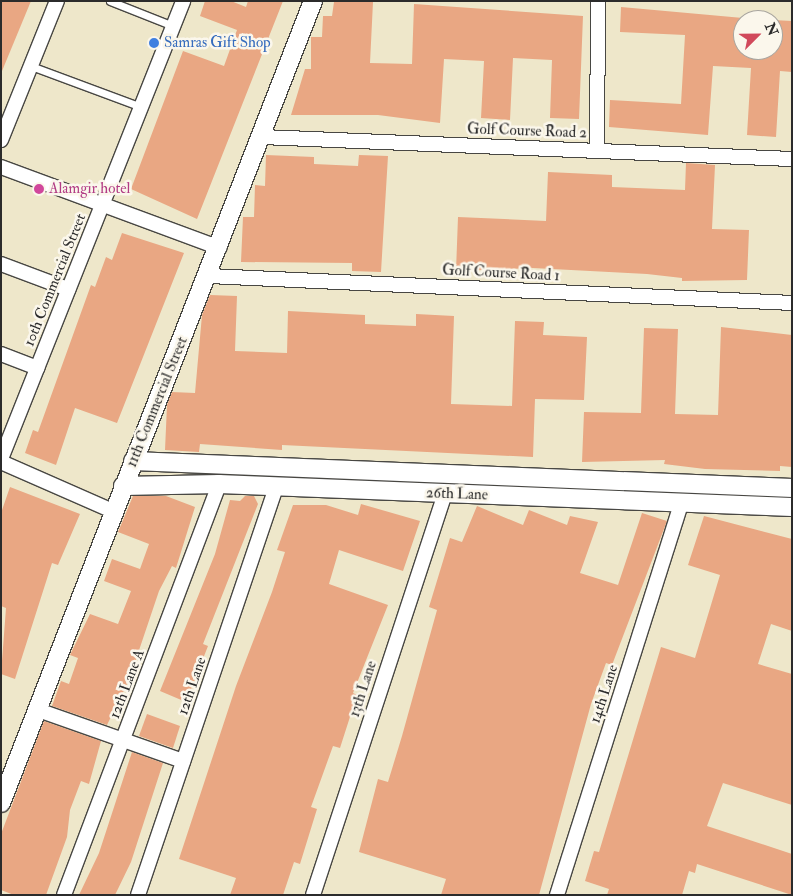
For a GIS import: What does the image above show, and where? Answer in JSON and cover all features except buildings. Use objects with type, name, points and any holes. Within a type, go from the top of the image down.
[{"type":"street","points":[[1,140],[57,1]]},
{"type":"street","name":"10th Commercial Street","points":[[2,454],[183,1]]},
{"type":"street","name":"11th Commercial Street","points":[[1,803],[115,512],[123,486],[220,248],[313,1]]},
{"type":"street","points":[[597,150],[598,1]]},
{"type":"street","name":"Golf Course Road 2","points":[[262,137],[792,159]]},
{"type":"street","points":[[1,167],[102,206],[220,248]]},
{"type":"street","points":[[1,264],[68,289]]},
{"type":"street","name":"Golf Course Road 1","points":[[209,276],[792,303]]},
{"type":"street","points":[[1,354],[37,368]]},
{"type":"street","points":[[2,454],[115,512]]},
{"type":"street","points":[[133,461],[792,488]]},
{"type":"street","name":"26th Lane","points":[[123,486],[219,484],[792,507]]},
{"type":"street","name":"12th Lane A","points":[[64,895],[219,484]]},
{"type":"street","name":"12th Lane","points":[[138,895],[276,487]]},
{"type":"street","name":"13th Lane","points":[[313,895],[445,493]]},
{"type":"street","name":"14th Lane","points":[[557,895],[682,502]]},
{"type":"street","points":[[38,710],[183,761]]},
{"type":"lane","points":[[110,1],[173,26]]},
{"type":"lane","points":[[31,66],[141,107]]},
{"type":"place","name":"Samras Gift Shop","points":[[154,43]]},
{"type":"place","name":"Alamgir hotel","points":[[39,189]]}]
